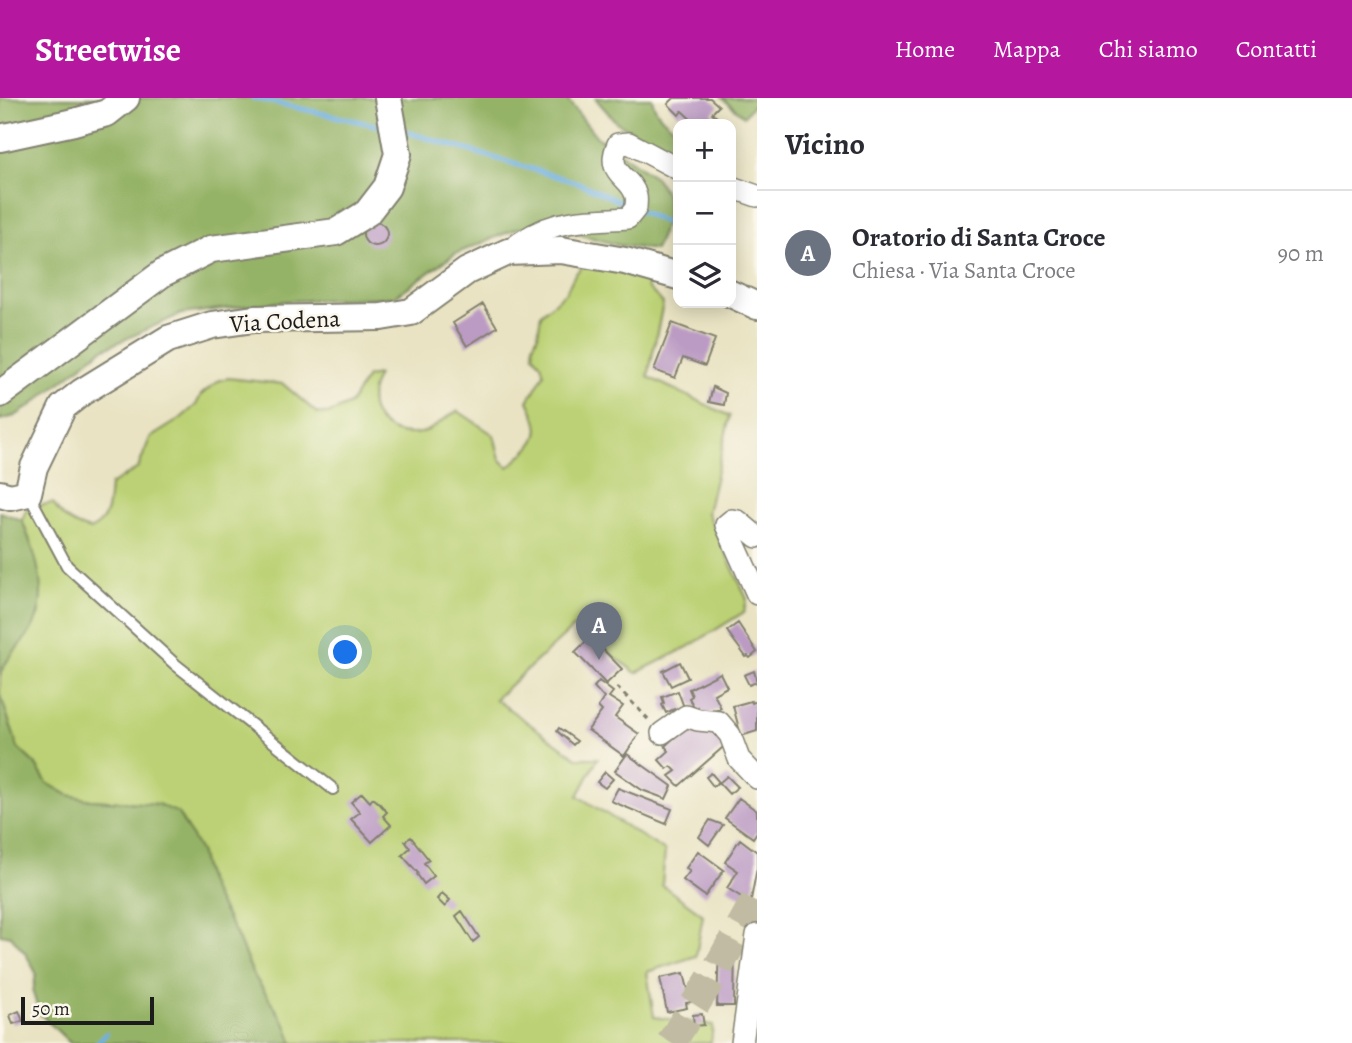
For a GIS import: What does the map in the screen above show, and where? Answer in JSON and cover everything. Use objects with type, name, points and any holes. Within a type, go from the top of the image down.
[{"type":"street","points":[[0,138],[107,113],[126,98]]},
{"type":"street","points":[[0,394],[163,273],[211,249],[336,232],[368,213],[387,187],[398,154],[388,98]]},
{"type":"street","points":[[508,252],[525,237],[561,222],[628,218],[636,208],[636,194],[618,172],[613,155],[618,144],[629,143],[673,166]]},
{"type":"street","points":[[736,189],[757,196]]},
{"type":"street","points":[[508,252],[561,250],[625,261],[673,275]]},
{"type":"street","name":"Via Codena","points":[[28,493],[34,467],[64,407],[82,391],[168,339],[212,325],[254,319],[381,317],[411,312],[467,271],[508,252]]},
{"type":"street","points":[[736,296],[757,306]]},
{"type":"street","points":[[0,494],[11,497],[28,493]]},
{"type":"street","points":[[757,537],[738,521],[732,520],[726,525],[757,594]]},
{"type":"street","points":[[662,733],[686,716],[719,722],[730,735],[739,759],[757,778]]},
{"type":"street","points":[[741,1043],[757,935]]},
{"type":"lane","points":[[28,493],[67,566],[176,665],[333,789]]},
{"type":"path","points":[[617,687],[662,733]]},
{"type":"green space","points":[[0,98],[566,98],[597,137],[655,177],[666,195],[668,213],[655,250],[618,245],[570,232],[518,228],[455,254],[394,297],[287,301],[181,314],[101,350],[32,405],[15,416],[0,420]]},
{"type":"green space","points":[[595,98],[652,98],[658,113],[673,126],[673,154],[671,153],[616,122]]},
{"type":"green space","points":[[722,98],[757,98],[757,101],[744,116]]},
{"type":"green space","points":[[583,266],[647,276],[647,287],[663,303],[648,377],[730,416],[707,513],[747,599],[744,612],[688,647],[636,673],[575,626],[495,699],[577,758],[598,758],[578,796],[665,851],[662,885],[703,915],[696,956],[647,972],[654,1017],[713,1025],[711,1043],[293,1043],[286,1025],[253,974],[236,934],[213,893],[200,851],[158,804],[91,800],[68,795],[47,783],[35,764],[18,748],[0,694],[0,677],[2,667],[30,632],[39,614],[41,592],[33,549],[22,520],[27,508],[53,503],[64,517],[73,523],[90,530],[97,526],[107,511],[110,485],[138,468],[150,438],[180,419],[196,405],[201,395],[218,381],[228,378],[283,384],[317,413],[328,414],[350,404],[367,377],[378,375],[372,389],[372,402],[378,419],[384,426],[401,433],[421,433],[458,411],[494,435],[500,459],[508,467],[531,446],[537,434],[537,422],[528,401],[544,374],[534,355],[533,345],[538,335],[541,314],[566,292],[575,274]]},
{"type":"green space","points":[[0,512],[22,520],[37,563],[41,593],[35,622],[8,660],[0,677]]},
{"type":"green space","points":[[0,694],[18,748],[35,764],[47,783],[68,795],[91,800],[158,804],[178,813],[200,851],[213,893],[236,934],[253,974],[286,1025],[293,1043],[70,1043],[39,1013],[33,993],[36,973],[26,954],[11,936],[0,934]]},
{"type":"building","points":[[674,98],[710,98],[719,106],[712,113],[718,118],[691,119],[682,111],[679,115],[668,104]]},
{"type":"building","points":[[370,222],[380,222],[387,229],[387,239],[380,246],[370,246],[363,239],[363,229]]},
{"type":"building","points":[[483,304],[497,327],[467,346],[453,323]]},
{"type":"building","points":[[672,323],[715,339],[705,366],[683,358],[675,378],[654,370]]},
{"type":"building","points":[[713,387],[726,393],[724,405],[709,402]]},
{"type":"building","points":[[738,623],[757,652],[750,658],[746,657],[727,631]]},
{"type":"building","points":[[591,637],[622,669],[606,684],[575,652]]},
{"type":"building","points":[[680,662],[688,678],[671,686],[663,671]]},
{"type":"building","points":[[754,671],[757,682],[749,685],[744,675]]},
{"type":"building","points":[[720,673],[727,687],[714,694],[721,708],[703,717],[689,698],[692,696],[689,689]]},
{"type":"building","points":[[599,681],[613,692],[609,697],[623,706],[615,717],[639,734],[624,756],[588,730],[602,711],[598,707],[604,698],[594,687]]},
{"type":"building","points":[[678,691],[686,713],[677,716],[674,709],[666,713],[662,697]]},
{"type":"building","points":[[757,701],[757,731],[741,736],[733,706]]},
{"type":"building","points":[[687,718],[730,741],[679,786],[669,776],[676,771],[671,766],[667,769],[659,760],[669,751],[665,746],[677,735]]},
{"type":"building","points":[[559,728],[577,741],[573,745],[557,731]]},
{"type":"building","points":[[627,754],[672,786],[666,799],[642,790],[615,771]]},
{"type":"building","points":[[605,772],[613,779],[605,788],[597,782]]},
{"type":"building","points":[[711,773],[719,782],[713,786],[706,777]]},
{"type":"building","points":[[727,776],[738,787],[729,794],[719,783]]},
{"type":"building","points":[[618,788],[672,809],[666,824],[611,801]]},
{"type":"building","points":[[362,793],[370,802],[373,798],[379,803],[387,812],[383,816],[391,825],[372,842],[351,819],[360,812],[351,802]]},
{"type":"building","points":[[739,798],[757,811],[757,832],[753,838],[725,818]]},
{"type":"building","points":[[710,820],[723,825],[709,845],[699,837]]},
{"type":"building","points":[[411,837],[429,860],[424,863],[434,876],[424,884],[402,855],[410,848],[405,841]]},
{"type":"building","points":[[740,839],[757,852],[757,868],[749,910],[741,906],[746,900],[727,888],[738,871],[725,862]]},
{"type":"building","points":[[698,851],[724,870],[705,896],[683,880],[690,871],[686,868]]},
{"type":"building","points":[[442,893],[450,900],[445,907],[437,899]]},
{"type":"building","points":[[462,911],[479,937],[473,942],[456,916]]},
{"type":"building","points":[[719,945],[735,945],[734,1006],[717,1006]]},
{"type":"building","points":[[684,973],[691,1002],[686,1003],[687,1008],[667,1012],[660,978]]},
{"type":"building","points":[[19,1011],[23,1021],[13,1024],[10,1015]]},
{"type":"building","points":[[702,1014],[704,1025],[694,1026],[693,1015]]},
{"type":"waterway","points":[[253,98],[384,127]]},
{"type":"waterway","points":[[403,131],[579,183],[629,206]]},
{"type":"waterway","points":[[638,210],[673,228]]},
{"type":"waterway","points":[[97,1043],[106,1034]]},
{"type":"tunnel","points":[[671,1043],[757,898]]},
{"type":"place","name":"Oratorio di Santa Croce","points":[[599,660]]}]
